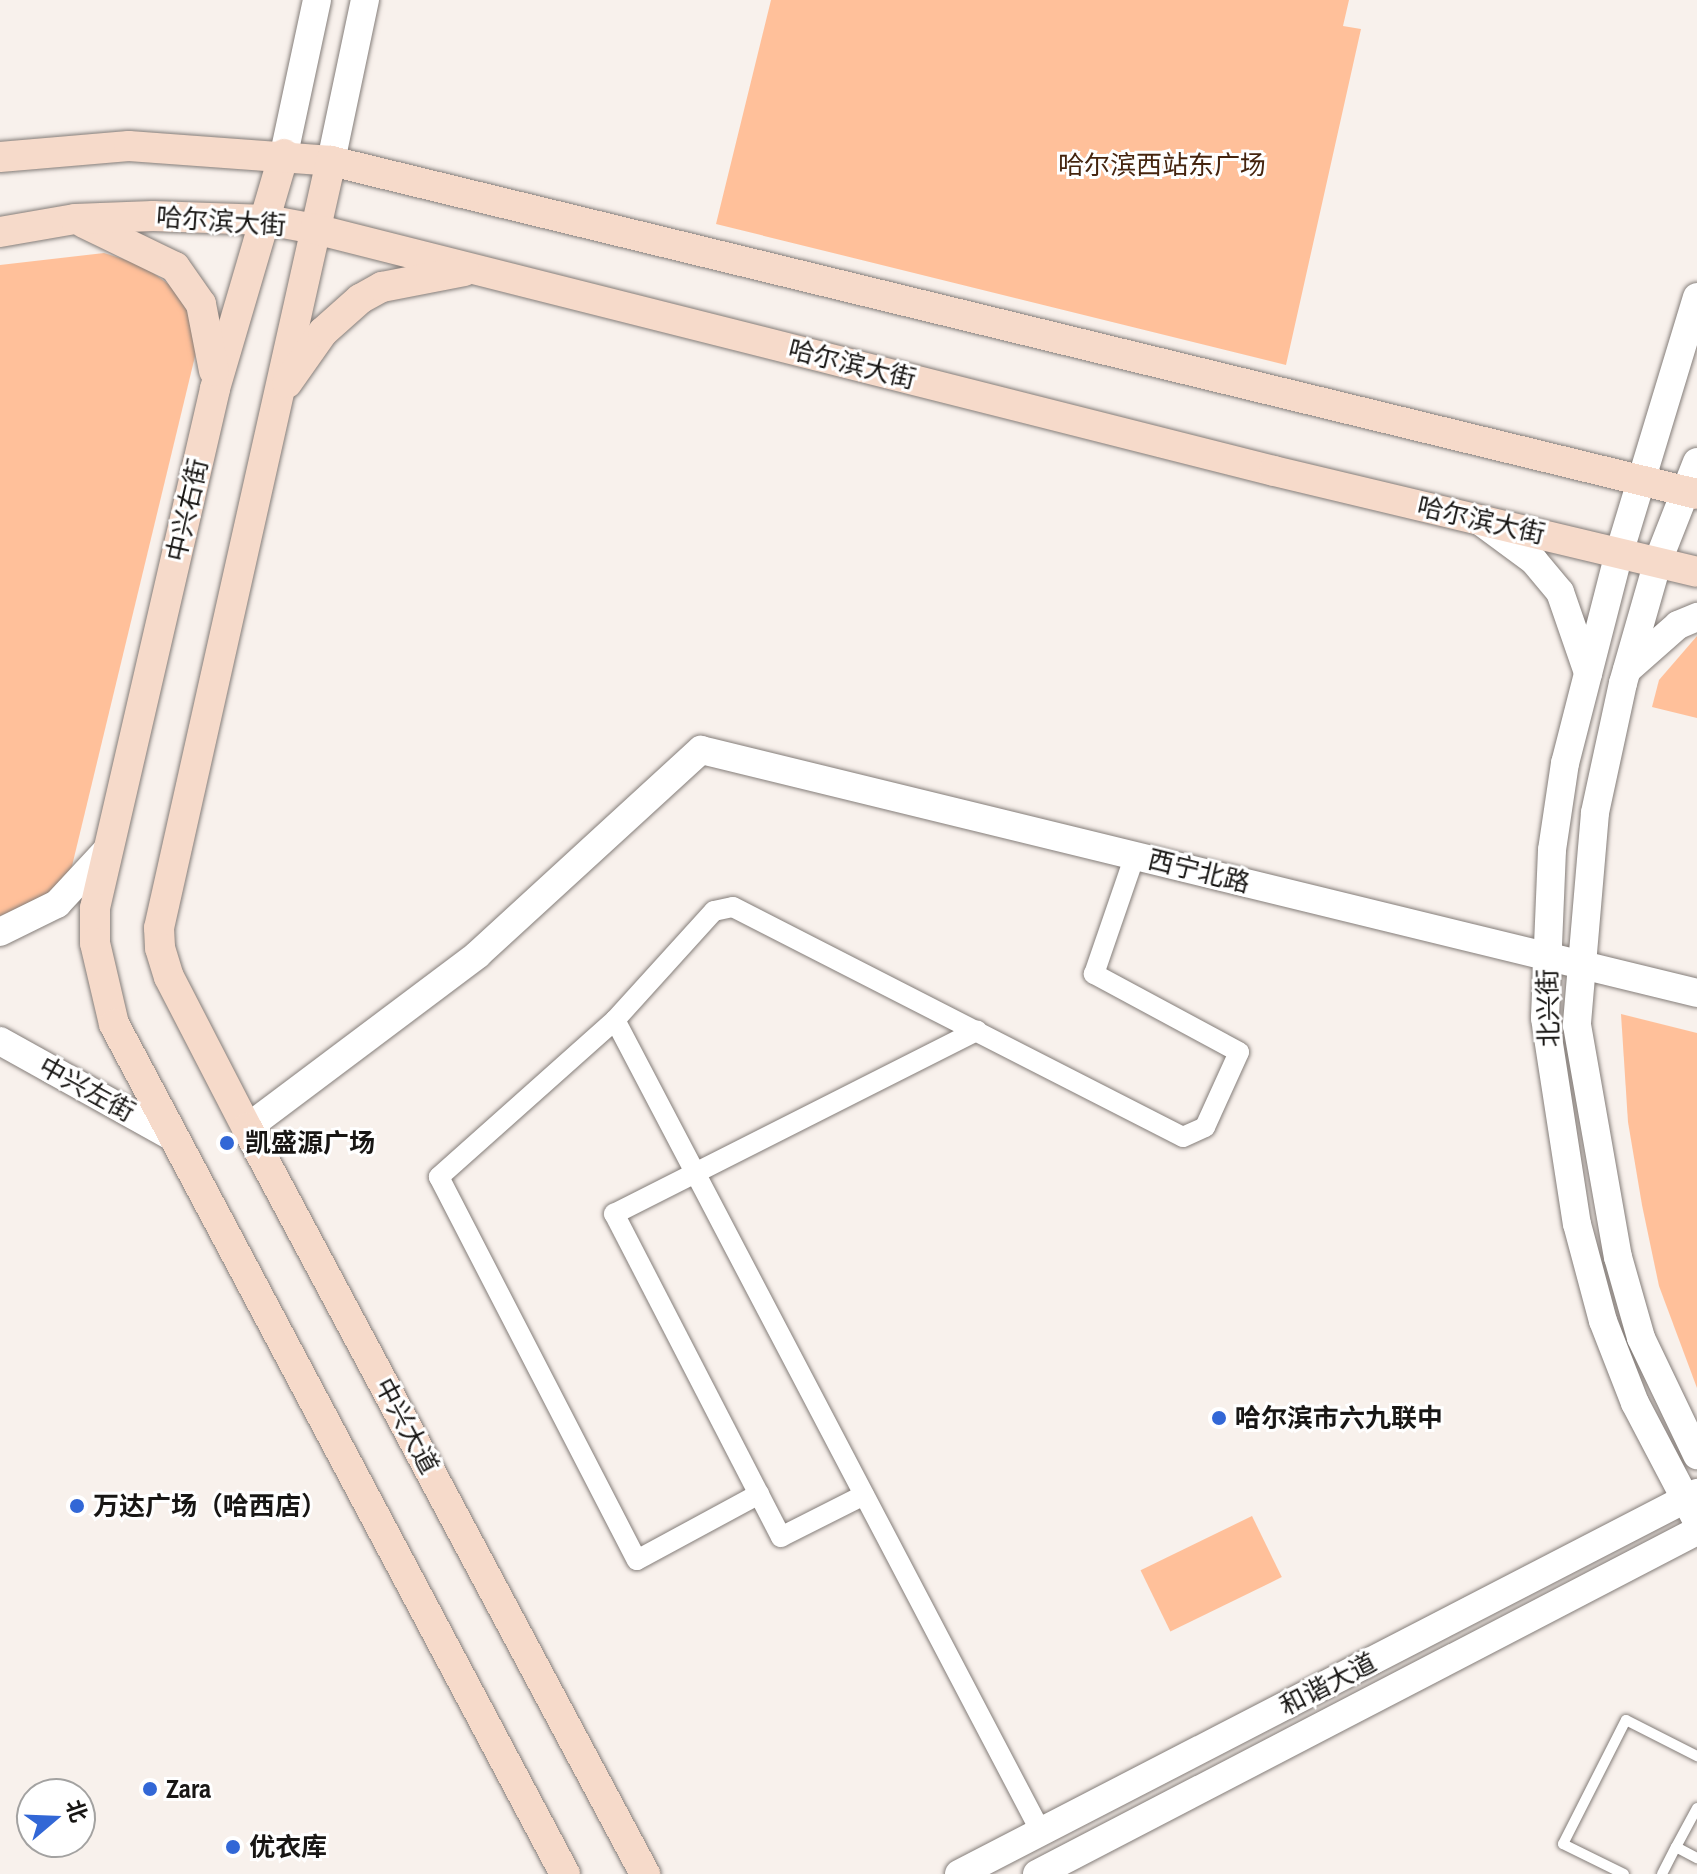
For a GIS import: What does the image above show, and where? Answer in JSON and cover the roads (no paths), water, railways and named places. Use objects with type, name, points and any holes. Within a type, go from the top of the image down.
[{"type":"main road","name":"中兴右街","points":[[174,1138],[114,1024],[95,943],[95,908],[215,389],[267,220],[317,0]]},
{"type":"main road","points":[[275,401],[365,0]]},
{"type":"main road","points":[[0,157],[129,146],[284,154],[331,161],[1693,493]]},
{"type":"main road","points":[[75,219],[159,255],[190,285],[210,328],[215,389]]},
{"type":"main road","name":"哈尔滨大街","points":[[0,232],[75,219],[267,220],[315,229],[1480,521],[1697,572]]},
{"type":"main road","points":[[275,401],[323,332],[360,299],[382,287],[475,269]]},
{"type":"main road","name":"北兴街","points":[[1693,1504],[1635,1403],[1603,1321],[1577,1224],[1549,1062],[1547,957],[1560,792],[1619,553],[1697,297]]},
{"type":"main road","name":"中兴大道","points":[[275,401],[159,928],[169,977],[645,1874]]},
{"type":"main road","name":"北兴街","points":[[1697,462],[1693,493],[1658,561],[1627,671],[1595,813],[1577,1025],[1618,1257],[1641,1338],[1697,1455]]},
{"type":"main road","points":[[1480,521],[1534,561],[1560,592],[1588,673]]},
{"type":"main road","points":[[1627,671],[1678,625],[1697,617]]},
{"type":"main road","name":"西宁北路","points":[[247,1128],[477,955],[701,750],[1697,993]]},
{"type":"main road","points":[[0,932],[57,904],[109,848]]},
{"type":"main road","name":"中兴左街","points":[[0,1041],[174,1138]]},
{"type":"main road","points":[[174,1138],[565,1874]]},
{"type":"main road","name":"和谐大道","points":[[959,1874],[1693,1504]]},
{"type":"main road","name":"和谐大道","points":[[1037,1874],[1697,1531]]},
{"type":"street","points":[[759,1494],[637,1560],[439,1177],[615,1020],[714,911],[733,907],[1183,1137],[1205,1127],[1239,1052],[1094,974],[1135,855]]},
{"type":"street","points":[[615,1020],[1041,1832]]},
{"type":"street","points":[[864,1495],[781,1537],[614,1214],[977,1031]]},
{"type":"lane","points":[[1624,1874],[1563,1844],[1626,1720],[1697,1756]]},
{"type":"lane","points":[[1662,1874],[1697,1808]]},
{"type":"lane","points":[[1676,1847],[1697,1858]]},
{"type":"place","name":"凯盛源广场","points":[[227,1143]]},
{"type":"place","name":"哈尔滨市六九联中","points":[[1219,1418]]},
{"type":"place","name":"万达广场（哈西店）","points":[[77,1506]]},
{"type":"place","name":"Zara","points":[[150,1789]]},
{"type":"place","name":"优衣库","points":[[233,1847]]},
{"type":"park label","name":"哈尔滨西站东广场","points":[[1162,165]]}]
